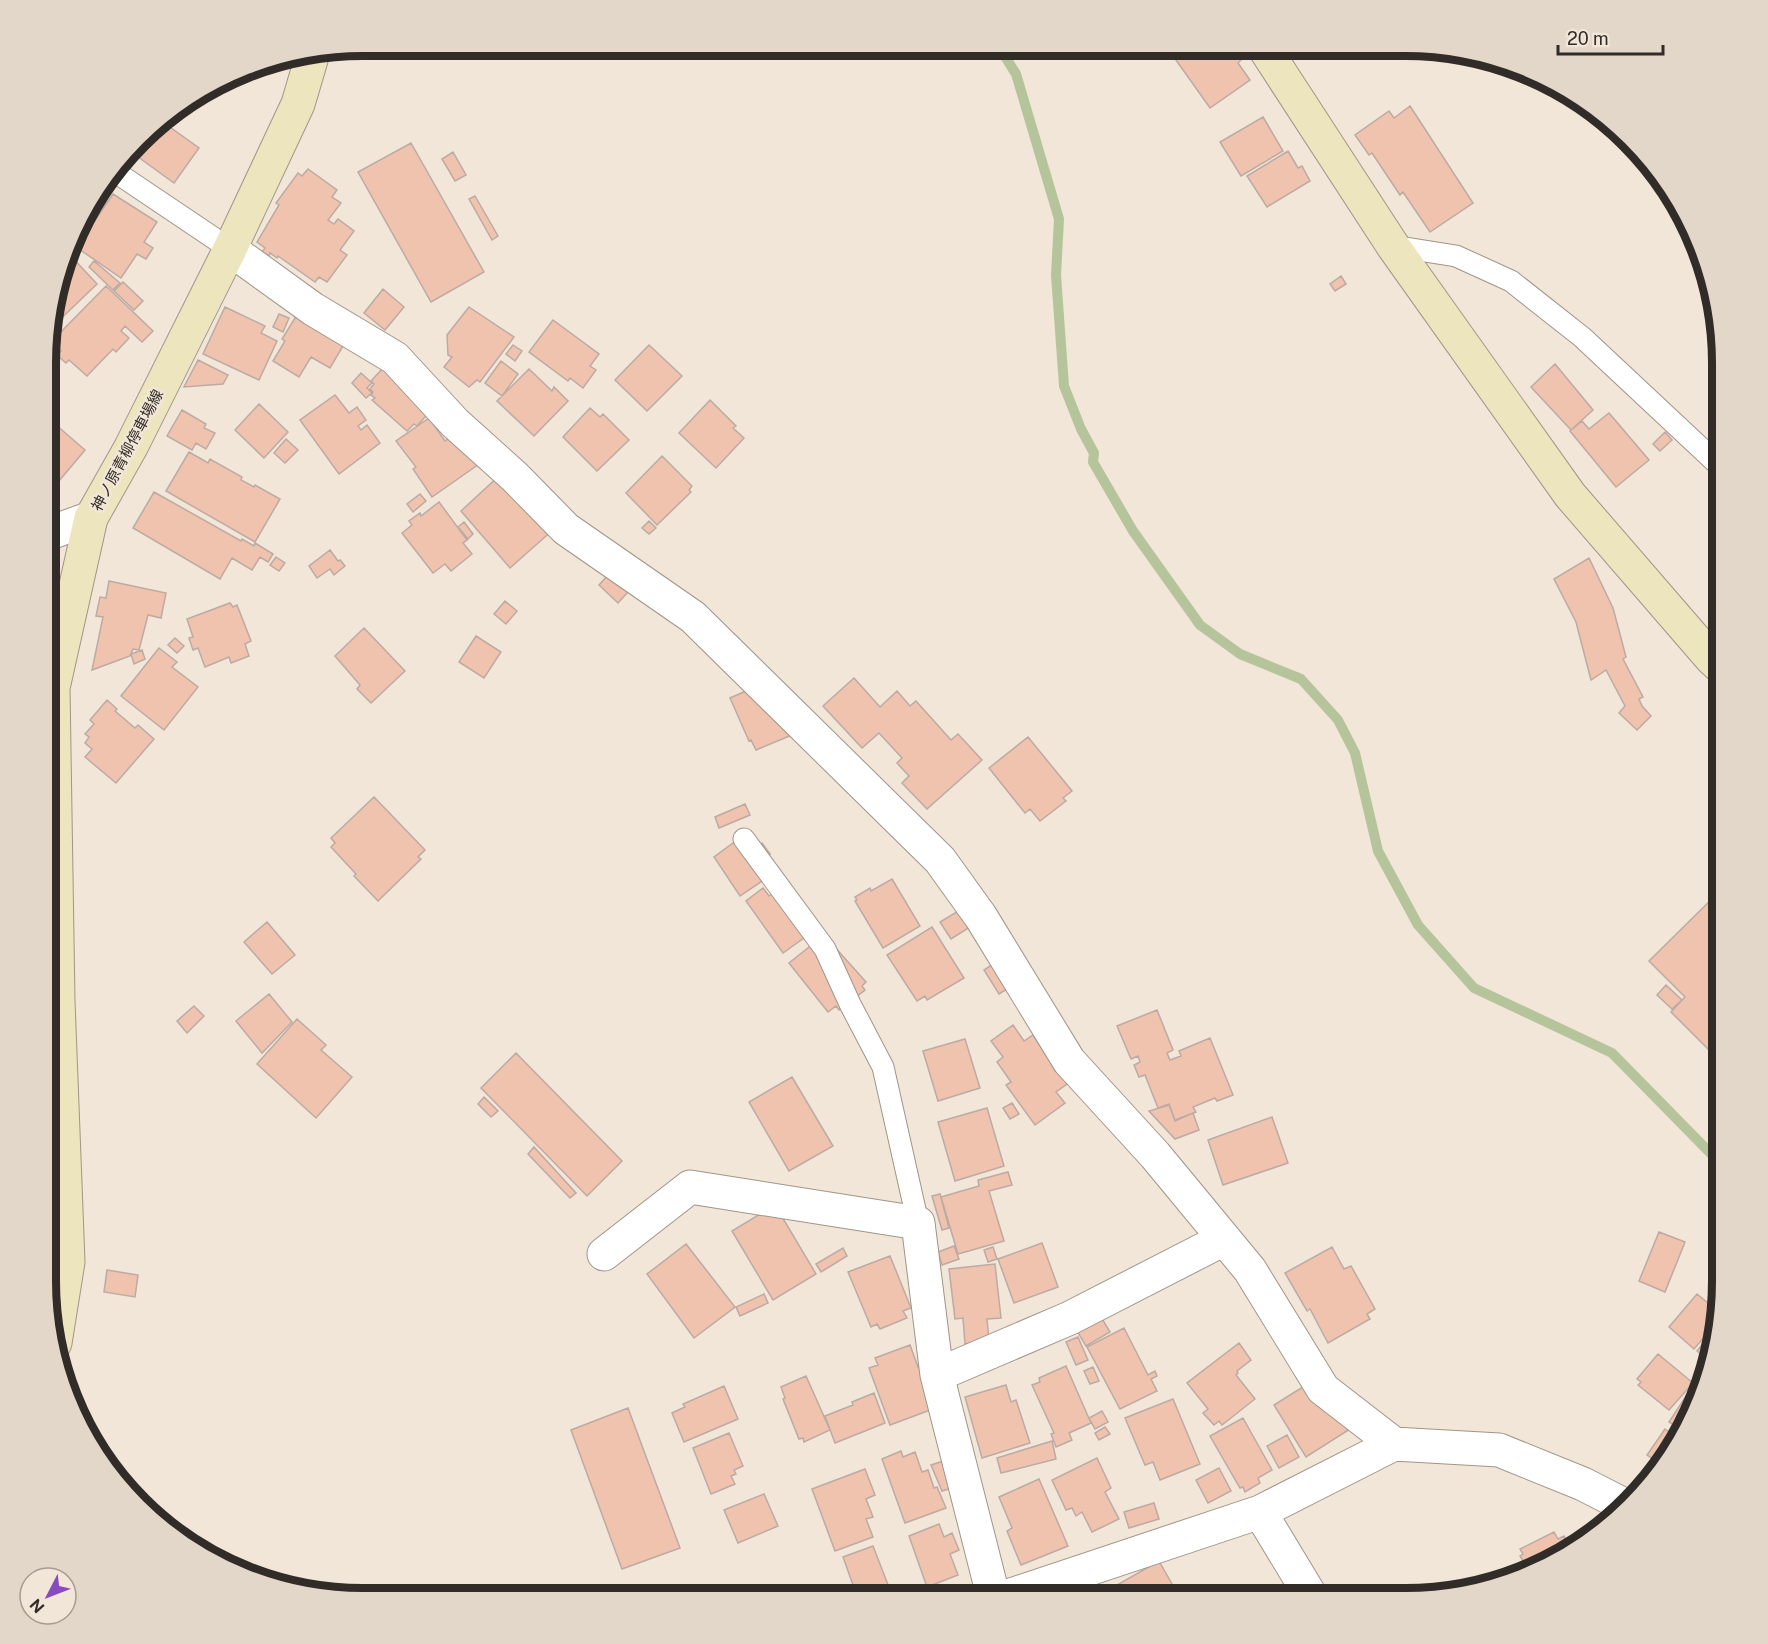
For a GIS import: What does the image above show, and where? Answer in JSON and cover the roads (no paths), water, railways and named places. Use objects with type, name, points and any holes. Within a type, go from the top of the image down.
[{"type":"main road","points":[[1270,56],[1393,246],[1570,495],[1712,659]]},
{"type":"main road","name":"神ノ原青柳停車場線","points":[[56,675],[91,518],[131,447],[230,249],[298,104],[311,60]]},
{"type":"main road","name":"神ノ原青柳停車場線","points":[[56,876],[58,1001],[68,1262],[58,1323]]},
{"type":"street","points":[[230,249],[313,309],[395,358],[455,423],[515,477],[566,529],[693,617],[940,860],[981,917],[1069,1061],[1155,1155],[1250,1270],[1323,1389],[1394,1444]]},
{"type":"street","points":[[56,531],[91,518]]},
{"type":"street","points":[[604,1254],[690,1187],[918,1223],[937,1375],[993,1588]]},
{"type":"street","points":[[937,1375],[1070,1318],[1224,1239]]},
{"type":"street","points":[[1029,1588],[1260,1512],[1394,1444],[1499,1450],[1583,1484],[1619,1502]]},
{"type":"street","points":[[1260,1512],[1306,1588]]},
{"type":"lane","points":[[119,175],[230,249]]},
{"type":"lane","points":[[1393,246],[1456,256],[1511,281],[1582,337],[1712,459]]},
{"type":"lane","points":[[744,839],[825,949],[850,1004],[883,1067],[918,1223]]},
{"type":"waterway","points":[[1005,56],[1016,74],[1059,219],[1056,275],[1064,386],[1081,429],[1094,453],[1093,462],[1133,531],[1200,625],[1240,654],[1301,679],[1338,720],[1355,753],[1378,851],[1418,925],[1474,988],[1612,1053],[1712,1155]]}]
